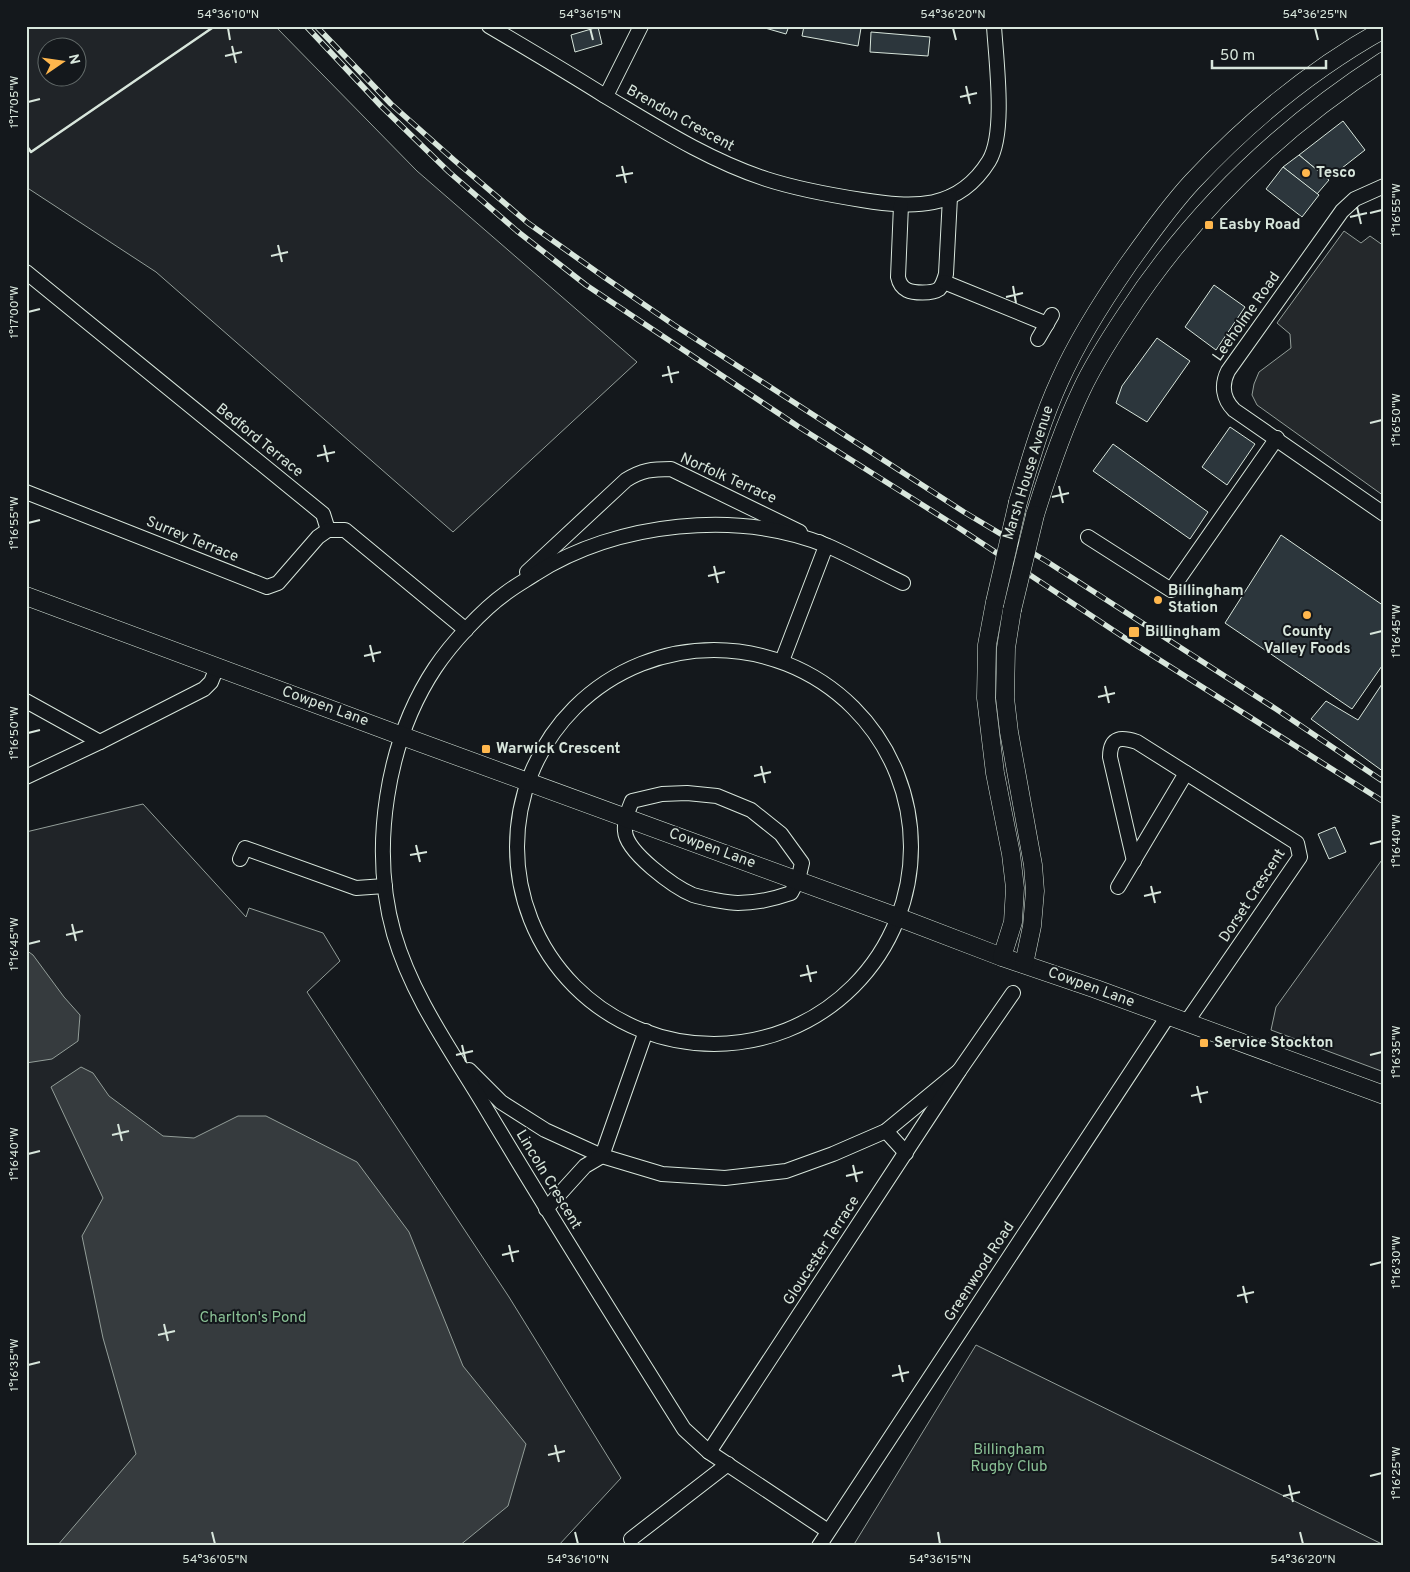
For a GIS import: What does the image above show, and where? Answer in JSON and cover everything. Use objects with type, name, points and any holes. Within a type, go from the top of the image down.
[{"type":"street","name":"Brendon Crescent","points":[[489,26],[656,128],[711,157],[766,179],[828,195],[901,205],[924,204],[950,197],[963,190],[990,160],[997,138],[999,119],[994,26]]},
{"type":"street","points":[[606,96],[641,26]]},
{"type":"street","name":"Marsh House Avenue","points":[[1002,957],[1013,922],[1016,888],[995,773],[986,698],[987,645],[1018,502],[1040,428],[1060,380],[1109,292],[1153,230],[1191,183],[1266,110],[1322,66],[1384,29]]},
{"type":"street","name":"Marsh House Avenue","points":[[1024,964],[1032,926],[1035,890],[1033,865],[1008,732],[1006,648],[1012,610],[1035,515],[1054,454],[1081,390],[1113,334],[1139,294],[1176,245],[1243,171],[1287,132],[1352,81],[1384,61]]},
{"type":"street","name":"Leeholme Road","points":[[1384,186],[1355,198],[1342,211],[1223,380],[1226,402],[1234,410],[1384,514]]},
{"type":"street","points":[[901,205],[899,283],[908,291],[932,292],[944,282],[946,274],[950,197]]},
{"type":"street","points":[[1153,230],[1176,245]]},
{"type":"street","name":"Bedford Terrace","points":[[26,272],[323,514],[328,530]]},
{"type":"street","points":[[944,282],[1050,320],[1038,339]]},
{"type":"street","points":[[1088,537],[1171,590],[1277,438]]},
{"type":"street","name":"Norfolk Terrace","points":[[504,594],[626,480],[637,473],[653,469],[671,470],[779,520],[826,546]]},
{"type":"street","name":"Surrey Terrace","points":[[26,492],[266,587],[278,582],[318,537],[328,530]]},
{"type":"street","points":[[402,736],[411,714],[435,668],[466,630],[504,594],[544,568],[577,553],[621,537],[656,529],[695,525],[728,525],[784,533],[826,546],[902,583]]},
{"type":"street","points":[[328,530],[345,530],[466,630]]},
{"type":"street","points":[[782,661],[826,546]]},
{"type":"street","name":"Cowpen Lane","points":[[26,596],[1002,957],[1384,1095]]},
{"type":"street","points":[[711,651],[736,652],[782,661],[832,689],[854,708],[872,728],[889,754],[901,783],[910,816],[913,845],[912,872],[907,898],[900,918],[870,969],[839,999],[800,1025],[762,1039],[711,1045],[674,1040],[646,1032],[613,1018],[580,994],[551,961],[531,927],[519,888],[517,853],[522,804],[529,782],[540,754],[557,726],[583,700],[624,673],[651,661],[679,654],[711,651]]},
{"type":"street","points":[[26,777],[204,689],[211,682],[217,667]]},
{"type":"street","points":[[26,701],[100,742]]},
{"type":"street","name":"Lincoln Crescent","points":[[402,736],[386,794],[383,838],[386,886],[394,933],[414,986],[546,1210],[684,1429],[709,1452],[828,1531]]},
{"type":"street","name":"Dorset Crescent","points":[[1134,861],[1110,756],[1110,748],[1115,741],[1124,738],[1137,742],[1297,843],[1300,858],[1186,1023]]},
{"type":"street","points":[[1118,887],[1186,773]]},
{"type":"street","points":[[687,793],[717,796],[751,810],[781,834],[802,863],[798,880],[791,893],[768,901],[737,903],[693,895],[657,873],[635,851],[624,833],[625,818],[632,802],[662,794],[687,793]]},
{"type":"street","points":[[240,859],[245,848],[356,888],[386,886]]},
{"type":"street","name":"Gloucester Terrace","points":[[709,1452],[959,1071],[1013,993]]},
{"type":"street","name":"Greenwood Road","points":[[819,1546],[1168,1016]]},
{"type":"street","points":[[546,1210],[585,1166],[602,1156],[646,1032]]},
{"type":"street","points":[[455,1055],[501,1102],[545,1130],[602,1156],[662,1174],[725,1178],[786,1171],[833,1154],[886,1131],[959,1071]]},
{"type":"street","points":[[886,1131],[906,1152]]},
{"type":"street","points":[[629,1539],[728,1464]]},
{"type":"green space","points":[[26,26],[275,26],[417,171],[637,362],[453,532],[156,272],[26,187]]},
{"type":"green space","name":"Charlton's Pond","points":[[143,804],[246,917],[249,908],[323,933],[340,961],[307,992],[509,1297],[621,1478],[558,1546],[26,1546],[26,832]]},
{"type":"green space","points":[[1384,857],[1384,1072],[1271,1030],[1276,1007]]},
{"type":"green space","name":"Billingham Rugby Club","points":[[976,1345],[1384,1545],[1384,1546],[853,1546]]},
{"type":"shaded area","points":[[1344,231],[1361,243],[1370,236],[1384,246],[1384,496],[1257,405],[1252,395],[1259,372],[1291,348],[1290,334],[1277,323]]},
{"type":"shaded area","points":[[26,950],[33,955],[80,1015],[78,1041],[52,1059],[26,1063]]},
{"type":"shaded area","name":"Charlton's Pond","points":[[81,1067],[93,1073],[109,1096],[163,1136],[194,1138],[238,1116],[266,1116],[357,1162],[409,1232],[463,1366],[526,1444],[508,1506],[459,1546],[57,1546],[136,1454],[103,1338],[82,1236],[103,1198],[51,1087]]},
{"type":"building","points":[[758,26],[789,26],[786,34]]},
{"type":"building","points":[[804,26],[851,26],[861,28],[858,46],[802,36]]},
{"type":"building","points":[[598,27],[602,44],[575,52],[571,35]]},
{"type":"building","points":[[871,32],[930,37],[928,56],[870,52]]},
{"type":"building","points":[[1343,121],[1365,150],[1328,179],[1299,155]]},
{"type":"building","name":"Tesco","points":[[1299,155],[1329,180],[1317,194],[1283,167]]},
{"type":"building","points":[[1283,167],[1319,195],[1302,217],[1266,189]]},
{"type":"building","points":[[1214,285],[1245,307],[1216,350],[1185,327]]},
{"type":"building","points":[[1157,338],[1190,361],[1147,422],[1116,403],[1122,386]]},
{"type":"building","points":[[1230,427],[1255,444],[1227,485],[1202,467]]},
{"type":"building","points":[[1113,444],[1208,512],[1190,539],[1093,471]]},
{"type":"building","name":"County Valley Foods","points":[[1281,535],[1384,606],[1384,663],[1352,709],[1225,623]]},
{"type":"building","points":[[1384,681],[1384,772],[1311,719],[1326,701],[1358,720]]},
{"type":"building","points":[[1335,827],[1346,852],[1329,859],[1318,834]]},
{"type":"railway","points":[[306,26],[381,106],[449,172],[517,231],[586,285],[799,427],[959,528],[1128,640],[1384,802]]},
{"type":"railway","points":[[316,26],[391,104],[454,160],[528,223],[604,277],[674,325],[964,512],[1046,561],[1276,709],[1384,782]]},
{"type":"wall","points":[[26,145],[31,152],[215,26]]},
{"type":"place","name":"Tesco","points":[[1306,173]]},
{"type":"place","name":"Easby Road","points":[[1209,225]]},
{"type":"place","name":"Billingham Station","points":[[1158,600]]},
{"type":"place","name":"County Valley Foods","points":[[1307,615]]},
{"type":"place","name":"Billingham","points":[[1134,632]]},
{"type":"place","name":"Warwick Crescent","points":[[486,749]]},
{"type":"place","name":"Service Stockton","points":[[1204,1043]]}]
